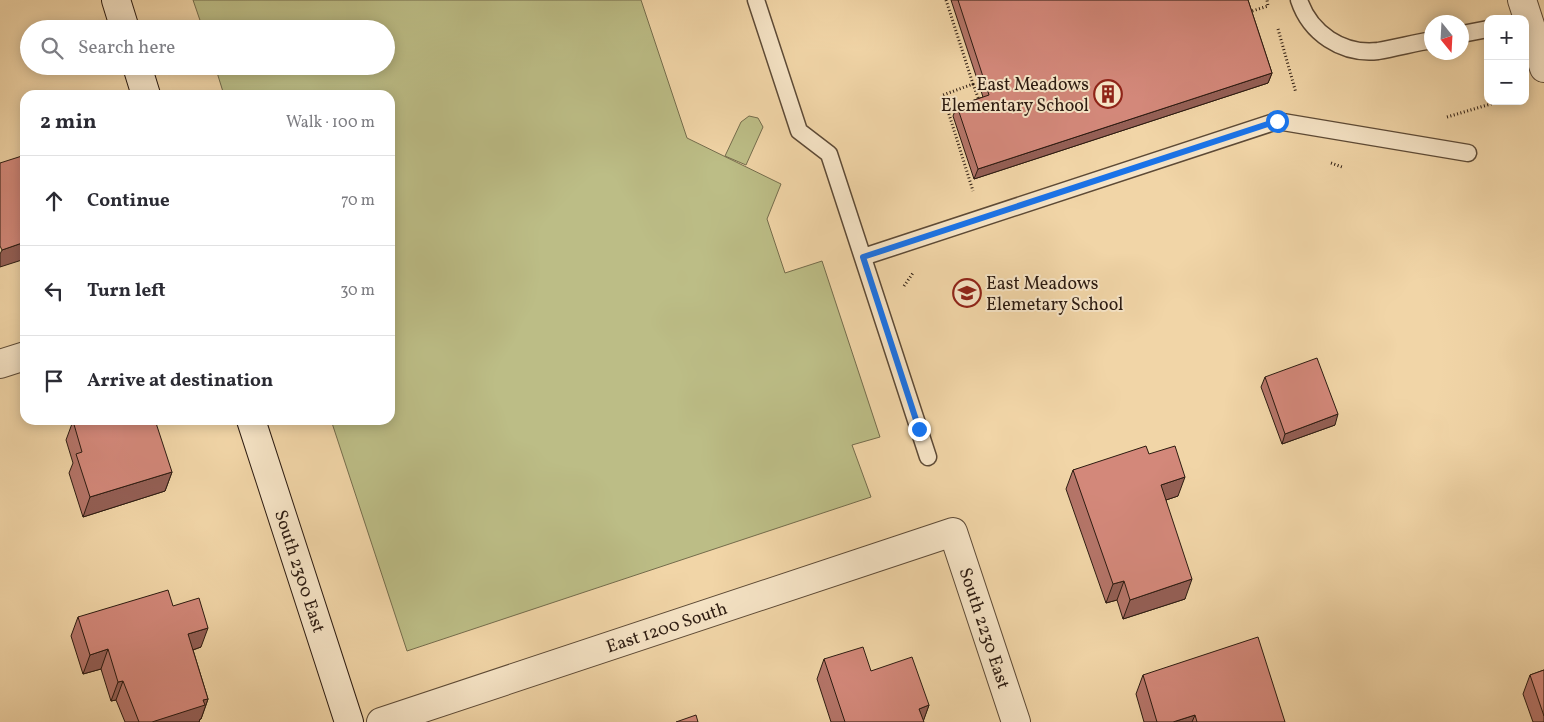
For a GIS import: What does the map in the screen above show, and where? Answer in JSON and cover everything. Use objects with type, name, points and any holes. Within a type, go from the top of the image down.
[{"type":"street","points":[[116,0],[122,20]]},
{"type":"street","points":[[1525,14],[1544,68]]},
{"type":"street","points":[[140,75],[144,90]]},
{"type":"street","points":[[0,364],[20,358]]},
{"type":"street","name":"South 2300 East","points":[[253,425],[349,722]]},
{"type":"street","name":"East 1200 South","points":[[381,722],[953,532]]},
{"type":"street","name":"South 2230 East","points":[[953,532],[1016,722]]},
{"type":"lane","points":[[756,0],[799,131],[829,154],[928,457]]},
{"type":"lane","points":[[1299,0],[1303,10],[1318,32],[1340,47],[1376,51],[1424,42]]},
{"type":"lane","points":[[1469,33],[1484,30]]},
{"type":"lane","points":[[863,257],[1277,121],[1468,153]]},
{"type":"path","points":[[946,0],[981,107]]},
{"type":"path","points":[[1245,13],[1268,6],[1267,0]]},
{"type":"path","points":[[1277,26],[1296,96]]},
{"type":"path","points":[[974,84],[943,95],[974,196]]},
{"type":"path","points":[[1438,120],[1488,105]]},
{"type":"path","points":[[1325,161],[1342,166]]},
{"type":"path","points":[[899,294],[914,272]]},
{"type":"green space","points":[[193,0],[641,0],[687,138],[781,184],[767,219],[785,273],[822,261],[880,437],[852,445],[871,497],[407,651],[333,425],[395,425],[395,90],[222,90],[218,75],[395,75],[395,20],[200,20]]},
{"type":"green space","points":[[749,116],[758,118],[763,127],[746,165],[725,156],[741,122]]},
{"type":"building","name":"East Meadows Elementary School","points":[[958,0],[1248,0],[1272,73],[978,169],[957,106],[989,95]]},
{"type":"building","points":[[20,157],[20,244],[2,250],[0,246],[0,163]]},
{"type":"building","points":[[1317,358],[1338,414],[1285,434],[1265,377]]},
{"type":"building","points":[[74,425],[157,425],[172,472],[90,497],[76,454],[82,452]]},
{"type":"building","points":[[1146,446],[1149,454],[1175,446],[1185,477],[1161,485],[1192,579],[1130,600],[1124,581],[1113,584],[1073,470]]},
{"type":"building","points":[[168,590],[173,606],[199,598],[208,628],[188,634],[208,699],[203,700],[205,705],[152,722],[139,722],[123,681],[118,682],[108,649],[90,655],[78,617]]},
{"type":"building","points":[[1258,637],[1285,722],[1197,722],[1195,715],[1173,722],[1157,722],[1143,675]]},
{"type":"building","points":[[863,647],[871,671],[912,657],[929,705],[919,709],[924,722],[845,722],[824,659]]},
{"type":"building","points":[[1544,670],[1544,716],[1530,675]]},
{"type":"building","points":[[696,715],[698,722],[676,722]]},
{"type":"place","name":"East Meadows Elementary School","points":[[1108,94]]},
{"type":"place","name":"East Meadows Elemetary School","points":[[967,293]]},
{"type":"route","points":[[919,429],[863,257],[1277,121]]}]
